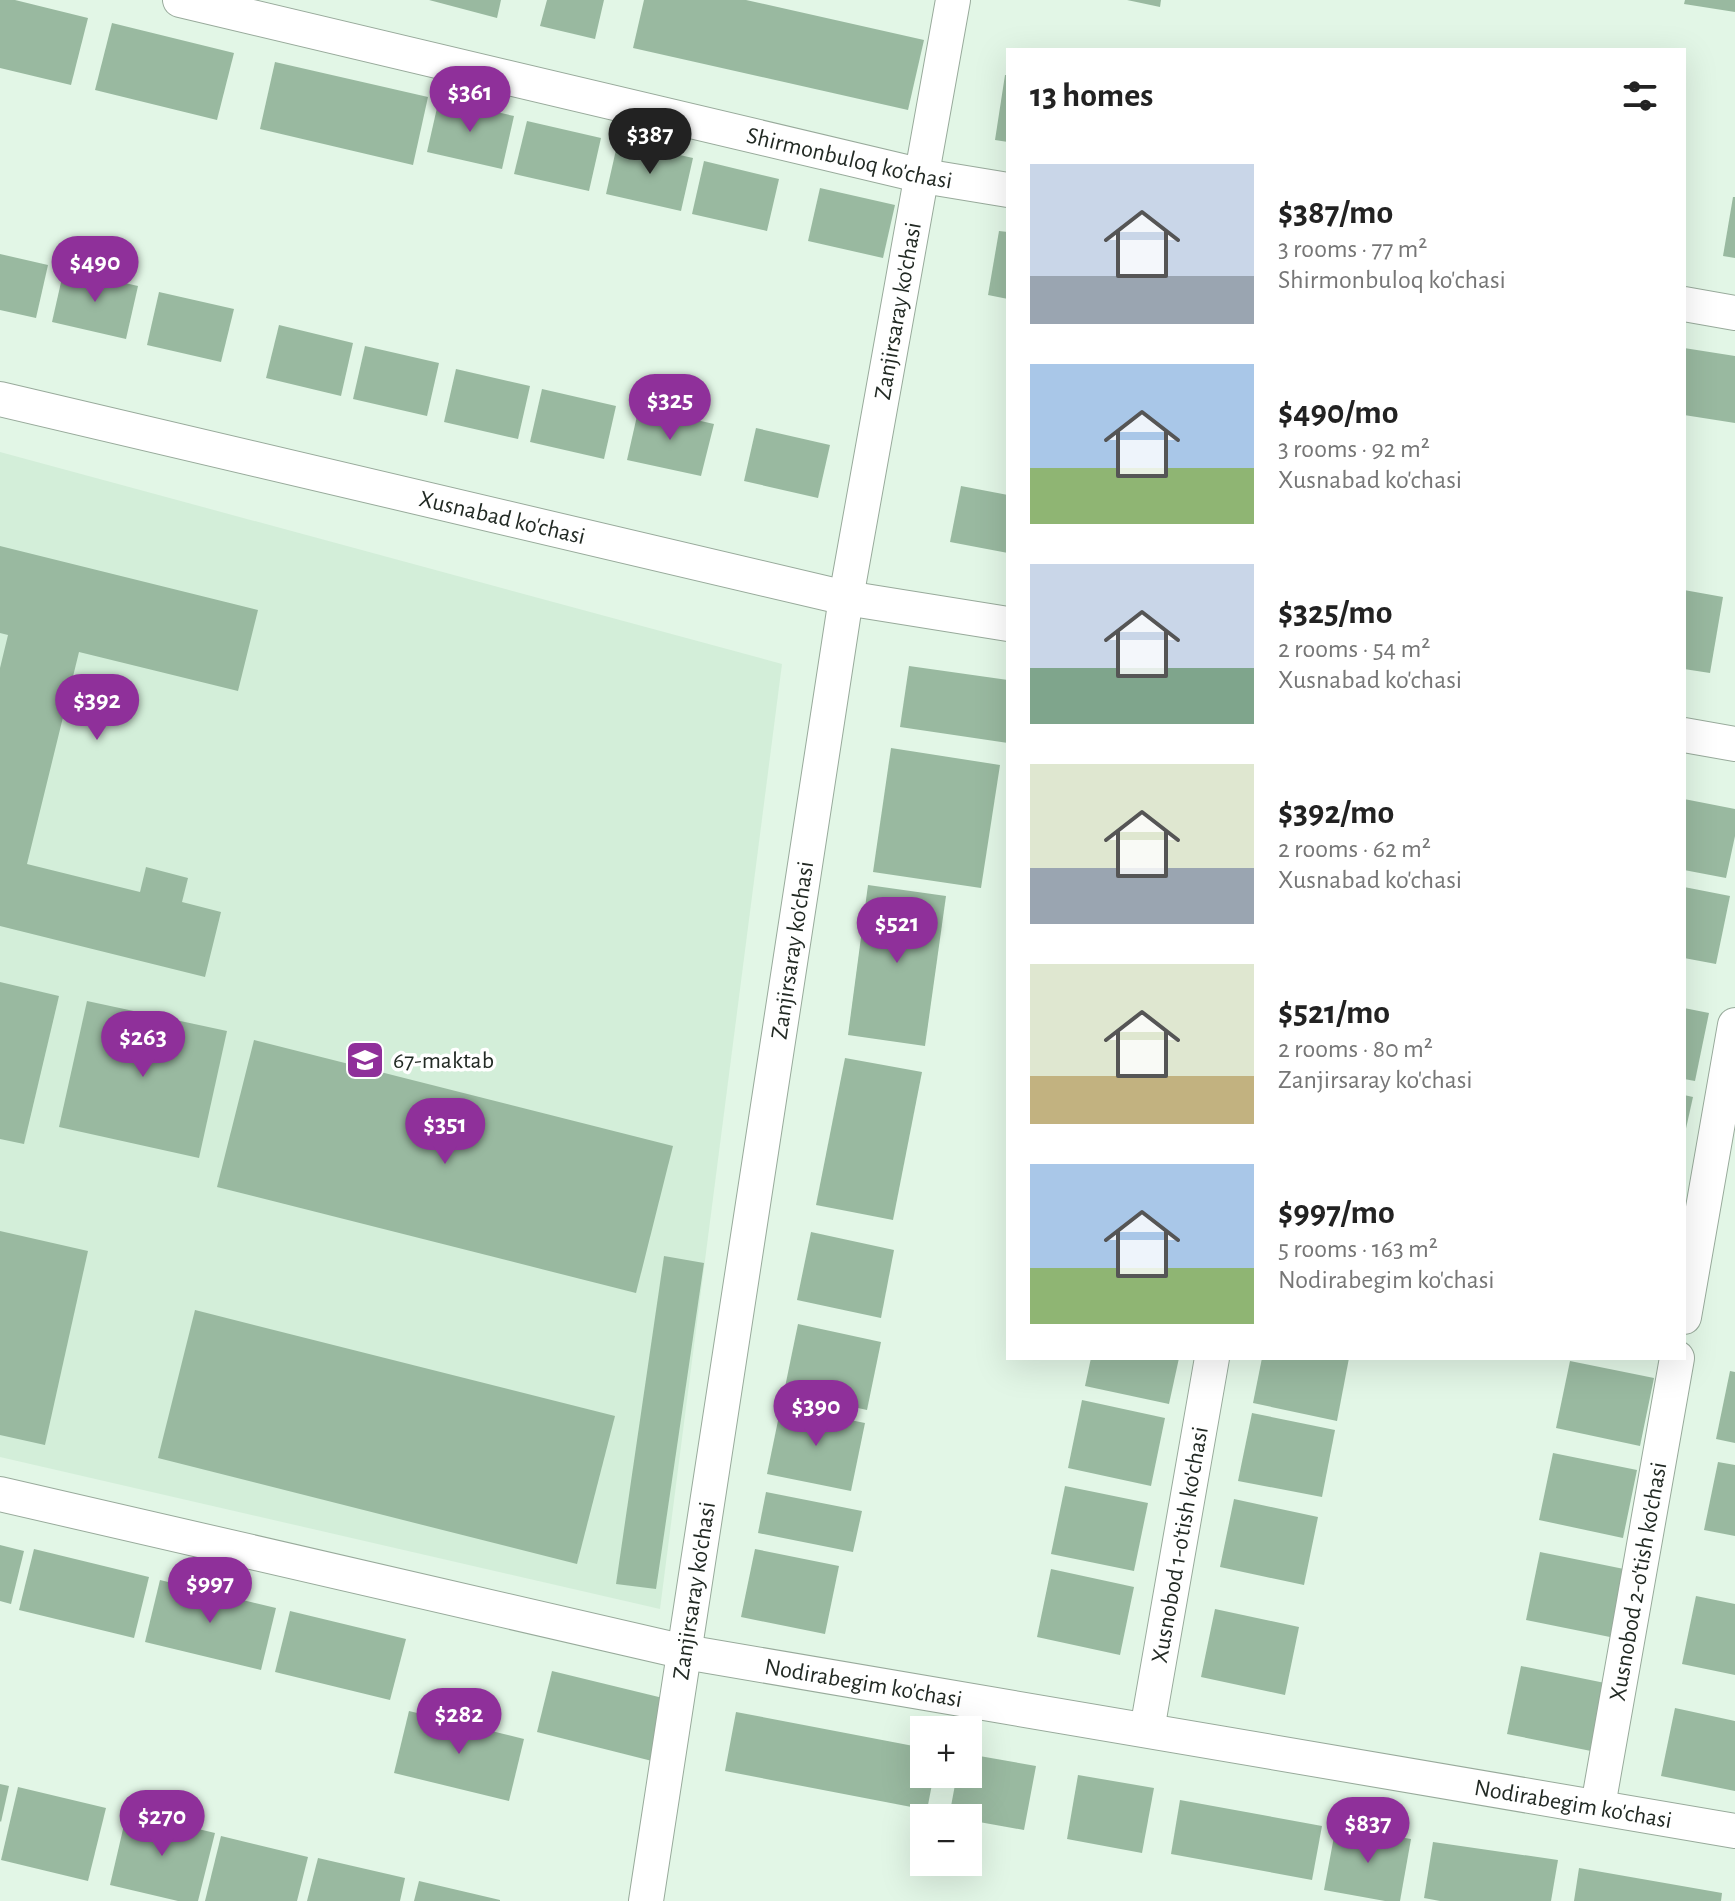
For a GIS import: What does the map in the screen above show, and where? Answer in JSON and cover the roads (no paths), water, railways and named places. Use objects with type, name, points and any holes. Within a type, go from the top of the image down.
[{"type":"street","name":"Shirmonbuloq ko'chasi","points":[[180,0],[923,176],[1006,190]]},
{"type":"street","name":"Zanjirsaray ko'chasi","points":[[646,1901],[846,598],[953,0]]},
{"type":"street","points":[[1686,304],[1735,313]]},
{"type":"street","name":"Xusnabad ko'chasi","points":[[0,399],[846,598],[1006,624]]},
{"type":"street","points":[[1686,735],[1735,744]]},
{"type":"street","points":[[1686,1306],[1735,1025]]},
{"type":"street","name":"Xusnobod 1-o'tish ko'chasi","points":[[1147,1730],[1212,1360]]},
{"type":"street","name":"Xusnobod 2-o'tish ko'chasi","points":[[1598,1806],[1677,1360]]},
{"type":"street","name":"Nodirabegim ko'chasi","points":[[0,1494],[685,1652],[1735,1831]]},
{"type":"place","name":"67-maktab","points":[[365,1060]]}]
